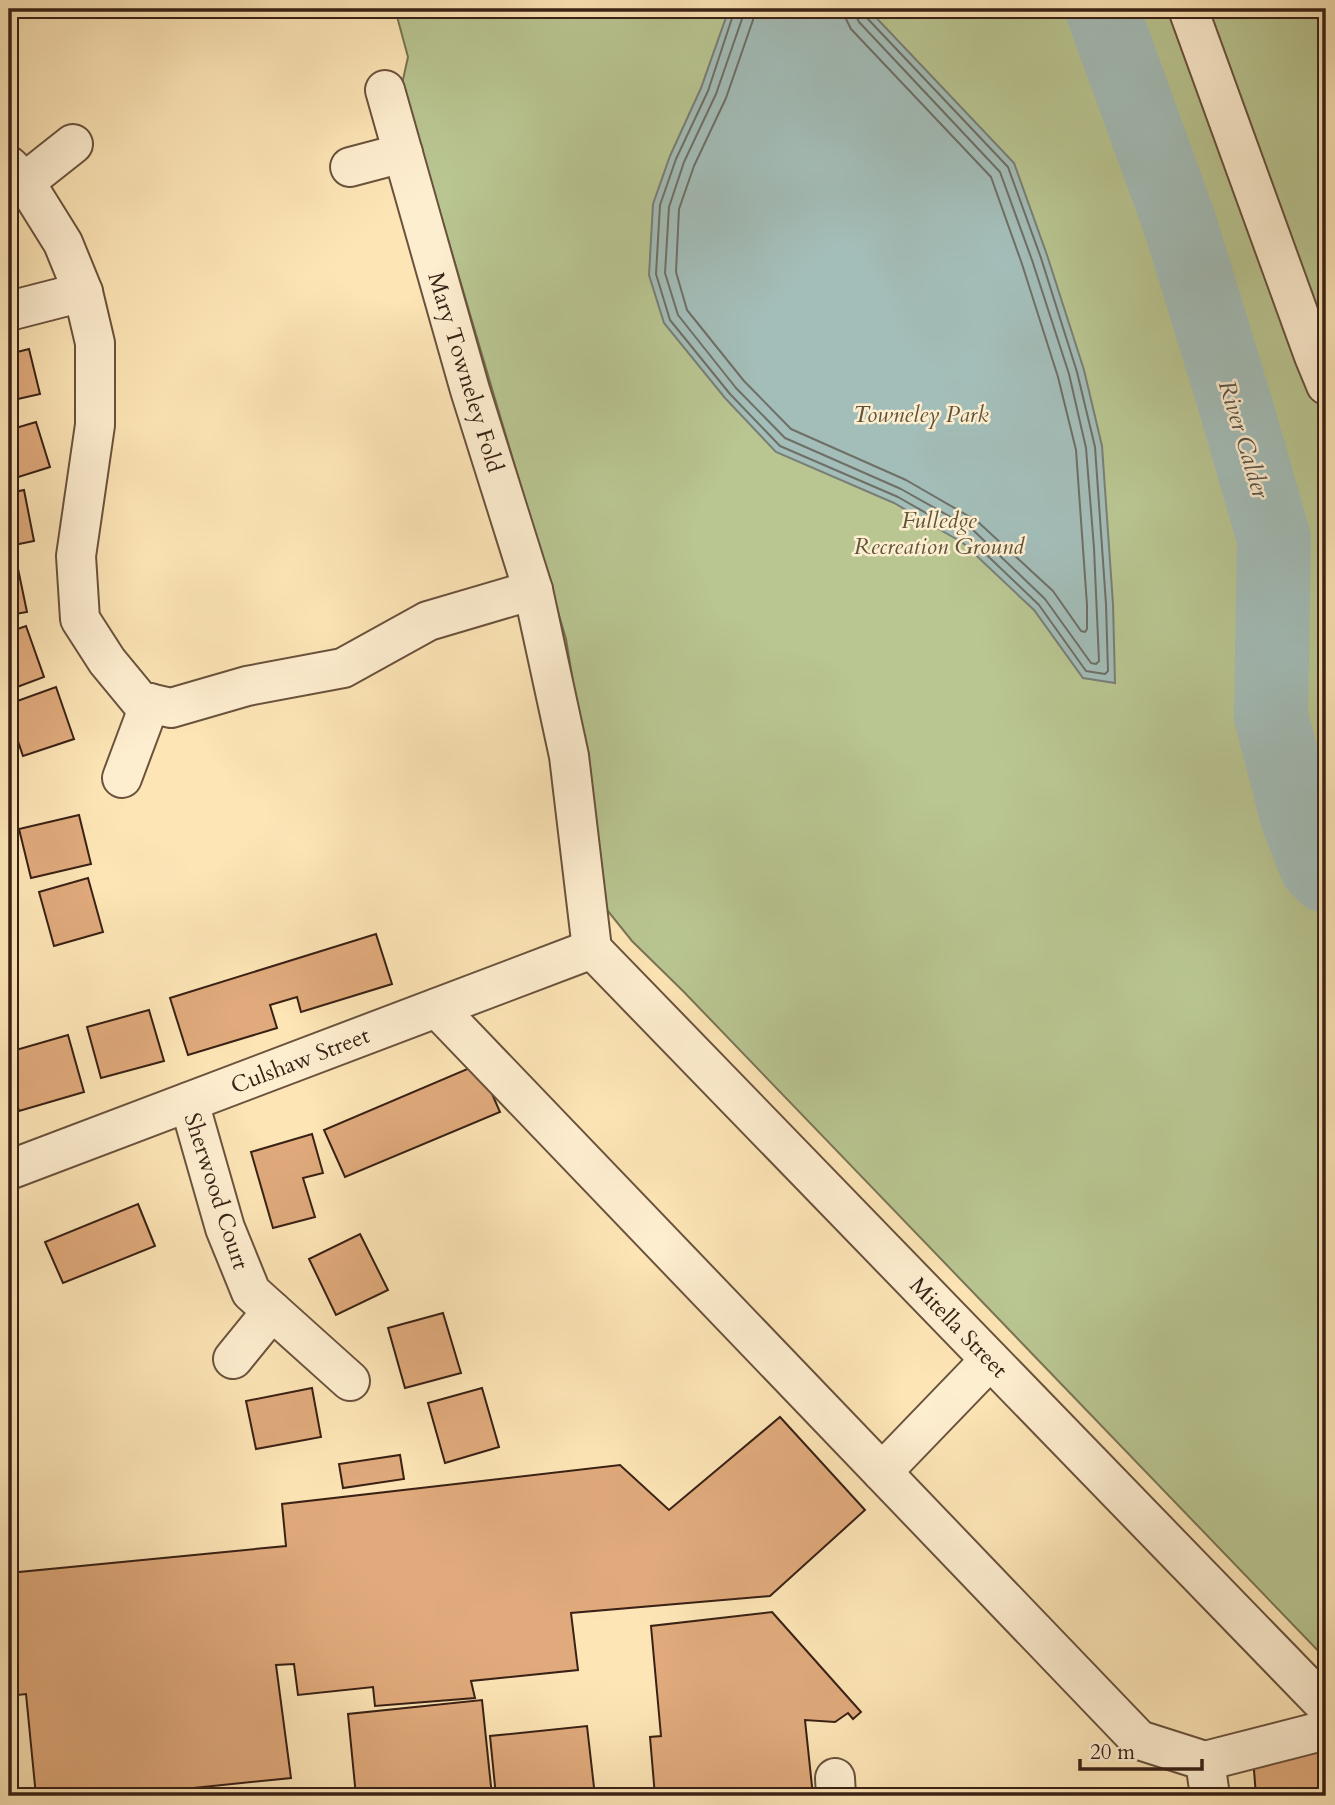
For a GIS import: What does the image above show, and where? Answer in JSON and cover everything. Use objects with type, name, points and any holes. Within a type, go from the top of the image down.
[{"type":"street","points":[[1188,9],[1326,385]]},
{"type":"street","name":"Mary Towneley Fold","points":[[384,90],[470,390],[533,590],[569,756],[592,949]]},
{"type":"street","points":[[73,144],[17,174],[63,243],[83,292],[94,344],[95,425],[76,556],[80,619],[107,661],[140,701],[171,708],[247,686],[342,668],[428,621],[533,590]]},
{"type":"street","points":[[350,167],[402,153]]},
{"type":"street","points":[[9,311],[83,292]]},
{"type":"street","points":[[122,778],[150,703]]},
{"type":"street","name":"Culshaw Street","points":[[9,1170],[592,949]]},
{"type":"street","name":"Mitella Street","points":[[592,949],[1326,1706]]},
{"type":"street","points":[[437,1008],[1139,1740],[1208,1779],[1326,1730]]},
{"type":"street","name":"Sherwood Court","points":[[189,1102],[230,1241],[251,1292],[350,1381]]},
{"type":"street","points":[[233,1359],[272,1311]]},
{"type":"street","points":[[882,1472],[990,1360]]},
{"type":"green space","name":"Towneley Park","points":[[395,9],[1326,9],[1326,1659],[632,941],[599,900],[596,822],[566,639],[402,84],[408,57]]},
{"type":"water","points":[[729,9],[868,9],[1014,163],[1084,370],[1102,446],[1113,604],[1115,683],[1083,678],[1034,610],[963,543],[894,503],[776,452],[725,398],[664,323],[649,275],[653,204],[670,156],[701,88]]},
{"type":"building","points":[[29,349],[40,394],[9,401],[9,354]]},
{"type":"building","points":[[36,422],[50,467],[9,480],[9,430]]},
{"type":"building","points":[[24,490],[34,541],[9,546],[9,493]]},
{"type":"building","points":[[17,564],[27,612],[9,615],[9,566]]},
{"type":"building","points":[[26,626],[44,677],[9,690],[9,632]]},
{"type":"building","points":[[56,687],[74,739],[23,756],[9,715],[9,704]]},
{"type":"building","points":[[79,815],[91,864],[31,878],[19,829]]},
{"type":"building","points":[[88,878],[103,932],[54,946],[39,892]]},
{"type":"building","points":[[376,934],[392,984],[301,1012],[297,997],[270,1005],[277,1028],[188,1055],[170,998]]},
{"type":"building","points":[[149,1010],[164,1061],[101,1078],[87,1027]]},
{"type":"building","points":[[68,1035],[84,1092],[19,1111],[9,1076],[9,1052]]},
{"type":"building","points":[[479,1064],[500,1112],[345,1177],[324,1130]]},
{"type":"building","points":[[312,1134],[323,1173],[303,1178],[315,1217],[273,1228],[251,1152]]},
{"type":"building","points":[[138,1204],[155,1246],[63,1283],[45,1242]]},
{"type":"building","points":[[360,1234],[388,1290],[336,1315],[309,1259]]},
{"type":"building","points":[[443,1313],[461,1373],[405,1388],[388,1328]]},
{"type":"building","points":[[312,1388],[321,1437],[256,1449],[246,1401]]},
{"type":"building","points":[[482,1388],[499,1447],[445,1463],[428,1403]]},
{"type":"building","points":[[780,1417],[865,1510],[770,1596],[571,1613],[578,1670],[471,1681],[475,1698],[375,1706],[373,1687],[298,1695],[294,1664],[276,1665],[291,1778],[116,1796],[36,1796],[26,1694],[9,1696],[9,1573],[286,1546],[282,1504],[620,1465],[669,1510]]},
{"type":"building","points":[[400,1455],[404,1479],[343,1488],[339,1464]]},
{"type":"building","points":[[772,1612],[861,1712],[853,1719],[848,1713],[835,1722],[805,1720],[813,1796],[655,1796],[650,1737],[661,1736],[651,1626]]},
{"type":"building","points":[[482,1700],[492,1796],[356,1796],[348,1714]]},
{"type":"building","points":[[587,1726],[595,1796],[496,1796],[490,1736]]},
{"type":"building","points":[[1323,1751],[1326,1796],[1256,1796],[1253,1757]]},
{"type":"waterway","name":"River Calder","points":[[1102,9],[1180,224],[1274,539],[1271,716],[1297,817],[1316,866],[1326,876]]},
{"type":"park label","name":"Fulledge Recreation Ground","points":[[939,533]]}]
